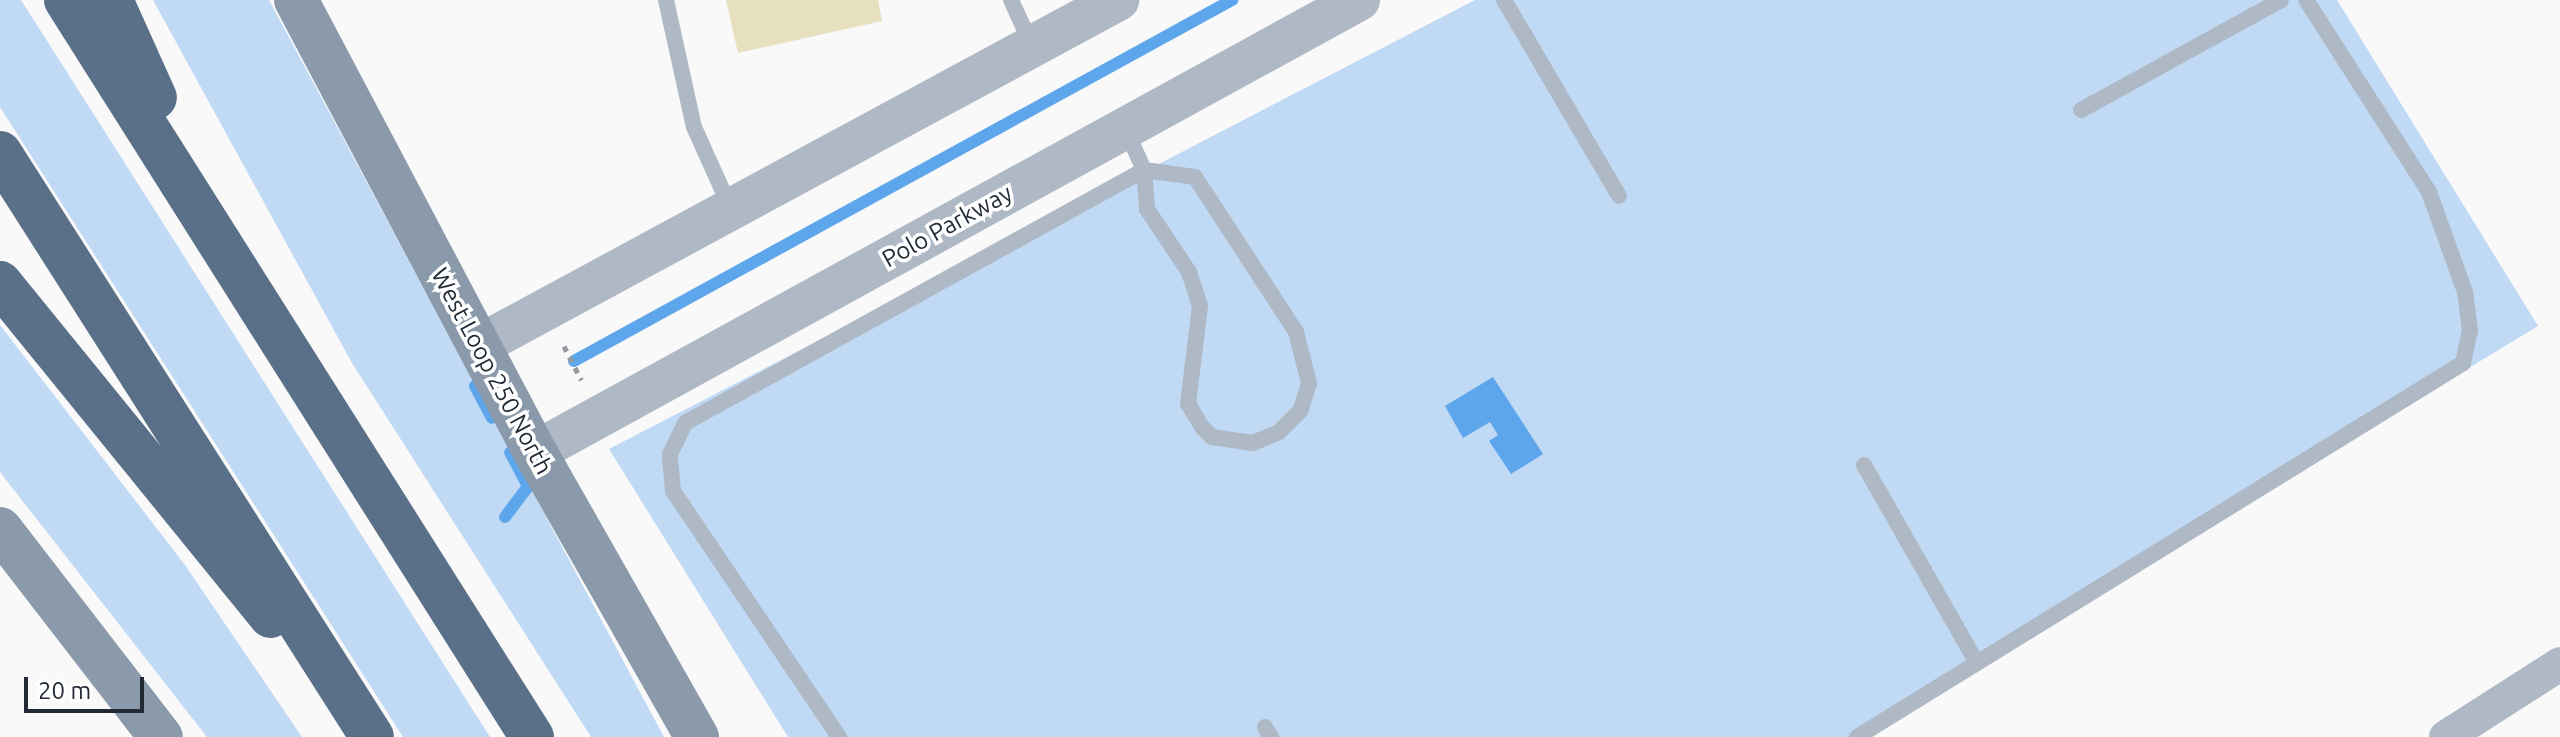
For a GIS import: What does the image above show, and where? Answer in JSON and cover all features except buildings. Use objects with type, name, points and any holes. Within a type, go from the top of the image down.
[{"type":"highway","points":[[66,0],[532,737]]},
{"type":"highway","points":[[111,0],[167,123],[273,327]]},
{"type":"highway","points":[[0,153],[372,737]]},
{"type":"highway","points":[[0,283],[242,587],[333,676]]},
{"type":"main road","name":"West Loop 250 North","points":[[296,0],[535,452],[697,737]]},
{"type":"main road","points":[[0,529],[161,737]]},
{"type":"street","points":[[478,346],[1118,0]]},
{"type":"street","name":"Polo Parkway","points":[[535,452],[1359,0]]},
{"type":"street","points":[[2446,737],[2560,664]]},
{"type":"lane","points":[[666,0],[694,127],[731,209]]},
{"type":"lane","points":[[1011,0],[1032,46]]},
{"type":"lane","points":[[1504,0],[1619,196]]},
{"type":"lane","points":[[2081,110],[2281,0]]},
{"type":"lane","points":[[1857,737],[2463,363],[2470,331],[2465,292],[2429,192],[2306,0]]},
{"type":"lane","points":[[839,737],[673,491],[675,435],[685,423],[1144,170],[1195,177],[1296,332],[1309,383],[1301,410],[1279,432],[1240,444],[1212,437],[1188,404],[1200,306],[1189,272],[1147,209],[1144,170],[1125,128]]},
{"type":"lane","points":[[1864,465],[1977,663]]},
{"type":"path","points":[[558,334],[582,382]]},
{"type":"shaded area","points":[[0,0],[21,0],[490,737],[403,737],[0,107]]},
{"type":"shaded area","points":[[153,0],[269,0],[664,737],[591,737],[352,363]]},
{"type":"shaded area","points":[[1475,0],[2337,0],[2538,326],[1861,737],[788,737],[609,449]]},
{"type":"shaded area","points":[[0,325],[185,565],[302,737],[207,737],[0,472]]},
{"type":"water","points":[[1493,377],[1543,454],[1511,474],[1489,441],[1498,435],[1490,422],[1463,438],[1445,406]]},
{"type":"waterway","points":[[574,361],[1232,0]]},
{"type":"waterway","points":[[475,386],[492,418]]},
{"type":"waterway","points":[[505,517],[528,486],[510,452]]}]
